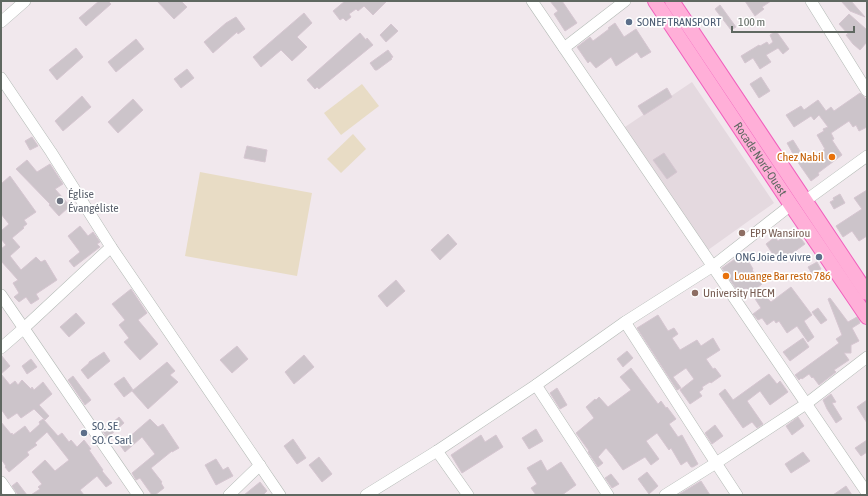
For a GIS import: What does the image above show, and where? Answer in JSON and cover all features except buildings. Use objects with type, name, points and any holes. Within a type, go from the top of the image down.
[{"type":"main road","name":"Rocade Nord-Ouest","points":[[654,1],[790,205],[867,317]]},
{"type":"main road","name":"Rocade Nord-Ouest","points":[[672,1],[867,292]]},
{"type":"street","points":[[1,22],[25,1]]},
{"type":"street","points":[[532,1],[867,493]]},
{"type":"street","points":[[564,48],[625,1]]},
{"type":"street","points":[[811,1],[867,91]]},
{"type":"street","points":[[1,78],[51,152],[111,247],[280,495]]},
{"type":"street","points":[[805,200],[867,156]]},
{"type":"street","points":[[366,495],[437,451],[536,385],[625,322],[712,266],[790,205]]},
{"type":"street","points":[[1,348],[111,247]]},
{"type":"street","points":[[1,295],[138,495]]},
{"type":"street","points":[[625,322],[738,495]]},
{"type":"street","points":[[665,495],[806,404],[867,357]]},
{"type":"street","points":[[536,385],[608,495]]},
{"type":"street","points":[[437,451],[468,495]]},
{"type":"street","points":[[229,495],[260,465]]},
{"type":"street","points":[[1,482],[10,495]]},
{"type":"shaded area","points":[[692,82],[774,203],[708,250],[622,129]]},
{"type":"shaded area","points":[[362,84],[379,106],[341,135],[324,113]]},
{"type":"shaded area","points":[[353,134],[366,149],[341,173],[327,159]]},
{"type":"shaded area","points":[[200,172],[312,193],[297,276],[185,256]]},
{"type":"place","name":"SONEF TRANSPORT","points":[[629,22]]},
{"type":"place","name":"Chez Nabil","points":[[832,157]]},
{"type":"place","name":"Église Évangéliste","points":[[60,201]]},
{"type":"place","name":"EPP Wansirou","points":[[742,233]]},
{"type":"place","name":"ONG Joie de vivre","points":[[819,257]]},
{"type":"place","name":"Louange Bar resto 786","points":[[726,276]]},
{"type":"place","name":"University HECM","points":[[695,293]]},
{"type":"place","name":"SO. SE. SO. C Sarl","points":[[84,433]]}]
